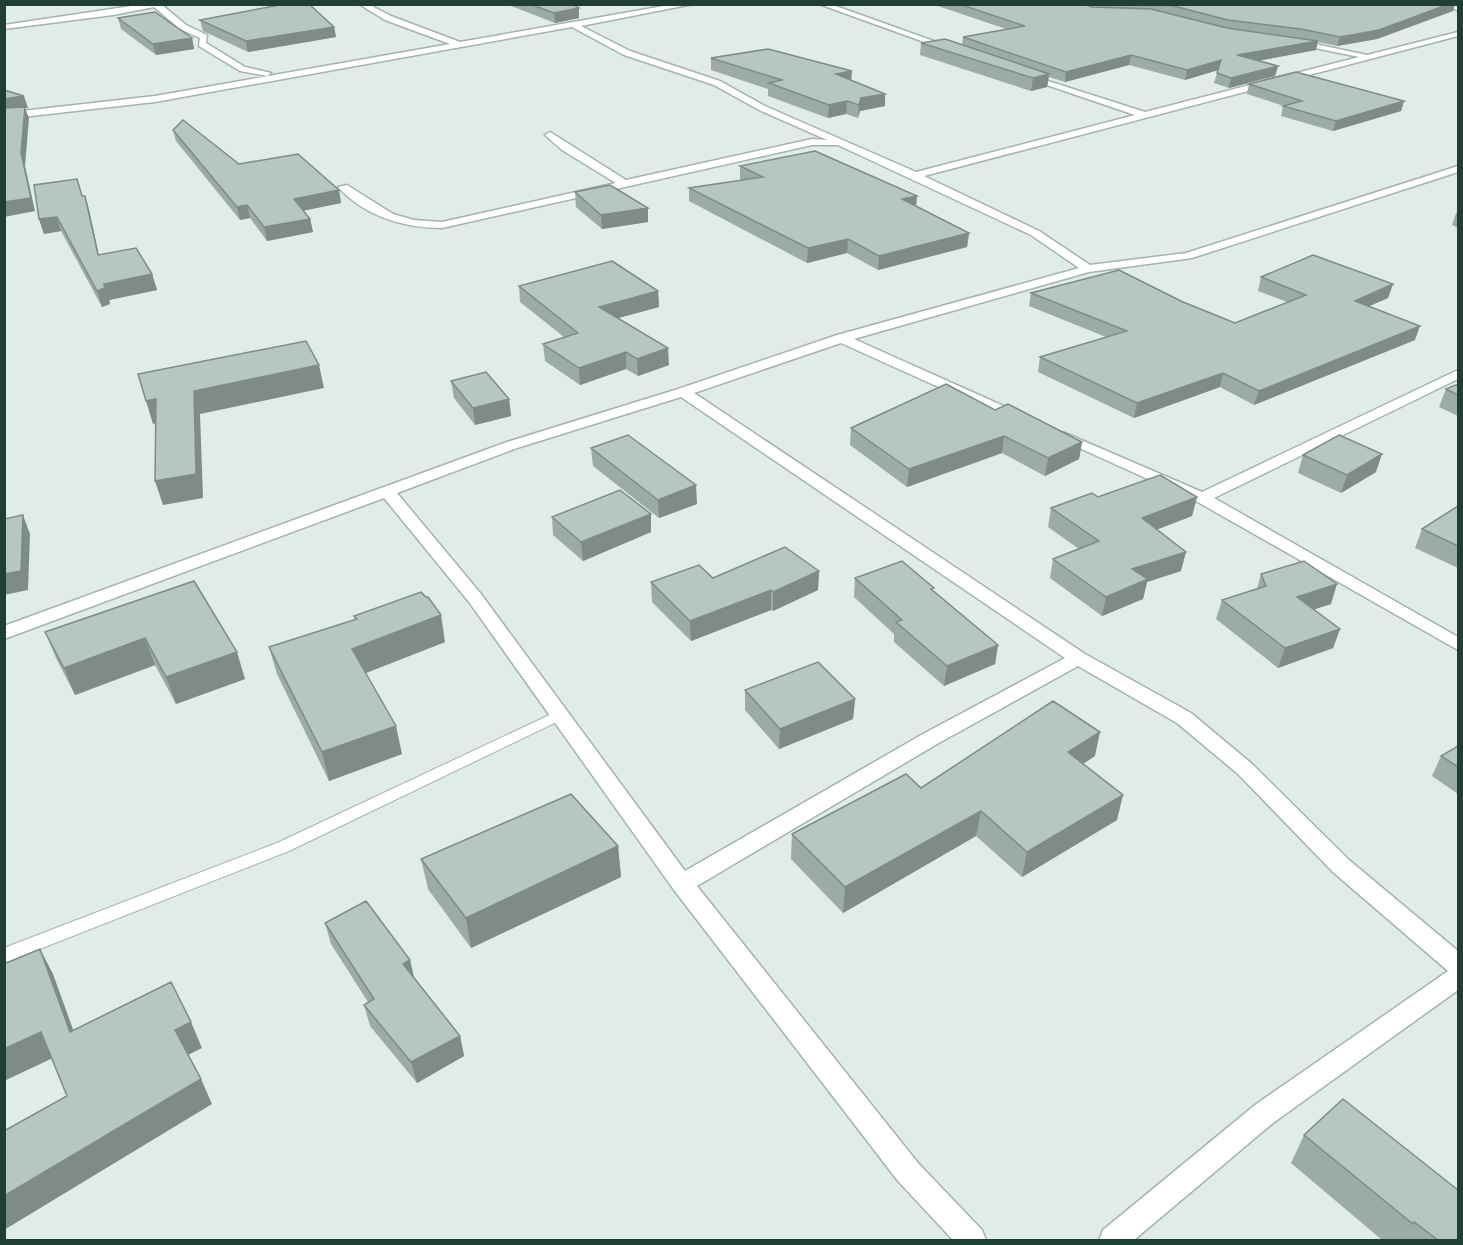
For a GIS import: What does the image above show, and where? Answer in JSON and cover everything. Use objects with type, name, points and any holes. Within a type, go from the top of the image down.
[{"type":"street","points":[[362,4],[388,18],[459,45]]},
{"type":"street","points":[[4,116],[155,99],[690,4]]},
{"type":"street","points":[[822,4],[966,54]]},
{"type":"street","points":[[1444,4],[1458,8]]},
{"type":"street","points":[[4,27],[157,5],[183,27],[204,37],[202,44],[204,47],[220,53],[243,69],[281,76]]},
{"type":"street","points":[[573,25],[627,53],[717,83],[747,102],[915,175],[1035,233],[1088,269]]},
{"type":"street","points":[[915,175],[1458,34]]},
{"type":"street","points":[[1285,40],[1368,57]]},
{"type":"street","points":[[1022,73],[1144,115]]},
{"type":"street","points":[[550,135],[565,148],[625,184]]},
{"type":"street","points":[[343,187],[362,202],[388,216],[402,222],[428,225],[460,222],[812,142],[843,143]]},
{"type":"street","points":[[4,633],[512,445],[683,392],[842,338],[1088,269],[1188,256],[1458,169]]},
{"type":"street","points":[[842,338],[1202,498],[1458,644]]},
{"type":"street","points":[[1202,498],[1458,374]]},
{"type":"street","points":[[683,392],[1078,658],[1192,726],[1245,769],[1341,866],[1458,965]]},
{"type":"street","points":[[386,490],[475,598],[682,884],[908,1172],[972,1240]]},
{"type":"street","points":[[682,884],[930,739],[1078,658]]},
{"type":"street","points":[[1113,1240],[1264,1114],[1458,977]]},
{"type":"lane","points":[[4,956],[283,846],[560,715]]},
{"type":"building","points":[[285,4],[309,4],[334,27],[246,41],[200,20]]},
{"type":"building","points":[[530,4],[572,4],[579,8],[554,13]]},
{"type":"building","points":[[959,4],[1084,4],[1092,7],[1151,9],[1227,28],[1318,41],[1237,55],[1278,66],[1231,78],[1217,73],[1221,60],[1187,70],[1131,55],[1066,72],[963,37],[1025,26]]},
{"type":"building","points":[[1166,4],[1449,4],[1379,30],[1340,37],[1301,29],[1228,20]]},
{"type":"building","points":[[155,12],[192,38],[153,44],[118,18]]},
{"type":"building","points":[[945,39],[1049,74],[1033,78],[921,43]]},
{"type":"building","points":[[768,49],[852,71],[836,74],[885,94],[861,98],[859,105],[847,101],[829,105],[769,83],[782,80],[711,58]]},
{"type":"building","points":[[1296,72],[1404,101],[1336,121],[1283,106],[1302,101],[1249,84]]},
{"type":"building","points":[[4,90],[24,96],[4,99]]},
{"type":"building","points":[[25,107],[21,153],[31,198],[4,202],[4,108]]},
{"type":"building","points":[[183,120],[239,164],[298,154],[339,190],[294,199],[310,219],[264,227],[247,205],[237,207],[173,130]]},
{"type":"building","points":[[815,151],[917,196],[902,199],[969,233],[879,256],[848,239],[808,248],[689,188],[763,177],[740,166]]},
{"type":"building","points":[[77,179],[82,196],[85,196],[98,255],[136,248],[152,274],[104,284],[105,288],[97,291],[57,217],[39,219],[34,185]]},
{"type":"building","points":[[610,185],[648,208],[601,215],[575,192]]},
{"type":"building","points":[[1313,255],[1393,284],[1355,301],[1420,326],[1259,391],[1223,373],[1137,403],[1040,357],[1127,331],[1031,293],[1119,270],[1183,302],[1235,323],[1306,295],[1261,277]]},
{"type":"building","points":[[612,261],[658,291],[599,307],[668,348],[637,359],[626,352],[579,368],[543,344],[578,333],[519,286]]},
{"type":"building","points":[[306,341],[319,365],[194,391],[196,474],[155,481],[156,399],[146,401],[138,374]]},
{"type":"building","points":[[486,372],[509,399],[473,408],[451,381]]},
{"type":"building","points":[[946,384],[995,410],[1008,404],[1082,442],[1048,458],[1004,436],[909,469],[851,428]]},
{"type":"building","points":[[1458,384],[1458,395],[1446,389]]},
{"type":"building","points":[[628,435],[696,485],[658,500],[591,448]]},
{"type":"building","points":[[1339,435],[1382,454],[1347,475],[1303,455]]},
{"type":"building","points":[[1160,475],[1197,497],[1142,518],[1186,552],[1132,569],[1148,579],[1106,597],[1053,559],[1099,541],[1051,508],[1092,493],[1098,497]]},
{"type":"building","points":[[620,490],[651,514],[581,542],[552,517]]},
{"type":"building","points":[[1458,506],[1458,546],[1422,529]]},
{"type":"building","points":[[23,515],[21,571],[4,574],[4,519]]},
{"type":"building","points":[[785,547],[819,571],[773,592],[771,590],[690,621],[651,582],[699,565],[713,578]]},
{"type":"building","points":[[902,561],[934,588],[931,589],[998,645],[947,666],[896,622],[902,620],[855,578]]},
{"type":"building","points":[[1304,561],[1337,584],[1297,597],[1340,629],[1285,648],[1222,600],[1266,586],[1261,574]]},
{"type":"building","points":[[194,581],[237,652],[166,677],[145,638],[64,668],[45,632]]},
{"type":"building","points":[[421,592],[428,597],[441,615],[352,649],[396,726],[322,752],[269,647],[357,619],[354,616]]},
{"type":"building","points":[[818,662],[855,699],[780,729],[745,690]]},
{"type":"building","points":[[1053,701],[1100,732],[1068,752],[1123,795],[1027,852],[981,811],[845,887],[792,834],[906,774],[921,788]]},
{"type":"building","points":[[1458,746],[1458,767],[1441,756]]},
{"type":"building","points":[[571,794],[618,846],[466,918],[421,859]]},
{"type":"building","points":[[366,901],[410,960],[403,964],[460,1036],[411,1062],[364,1005],[374,999],[325,923]]},
{"type":"building","points":[[40,949],[70,1032],[171,982],[191,1022],[175,1030],[201,1079],[4,1196],[4,1131],[67,1096],[41,1032],[4,1049],[4,964]]},
{"type":"building","points":[[1343,1099],[1458,1190],[1458,1240],[1438,1240],[1414,1222],[1413,1224],[1304,1135]]}]
